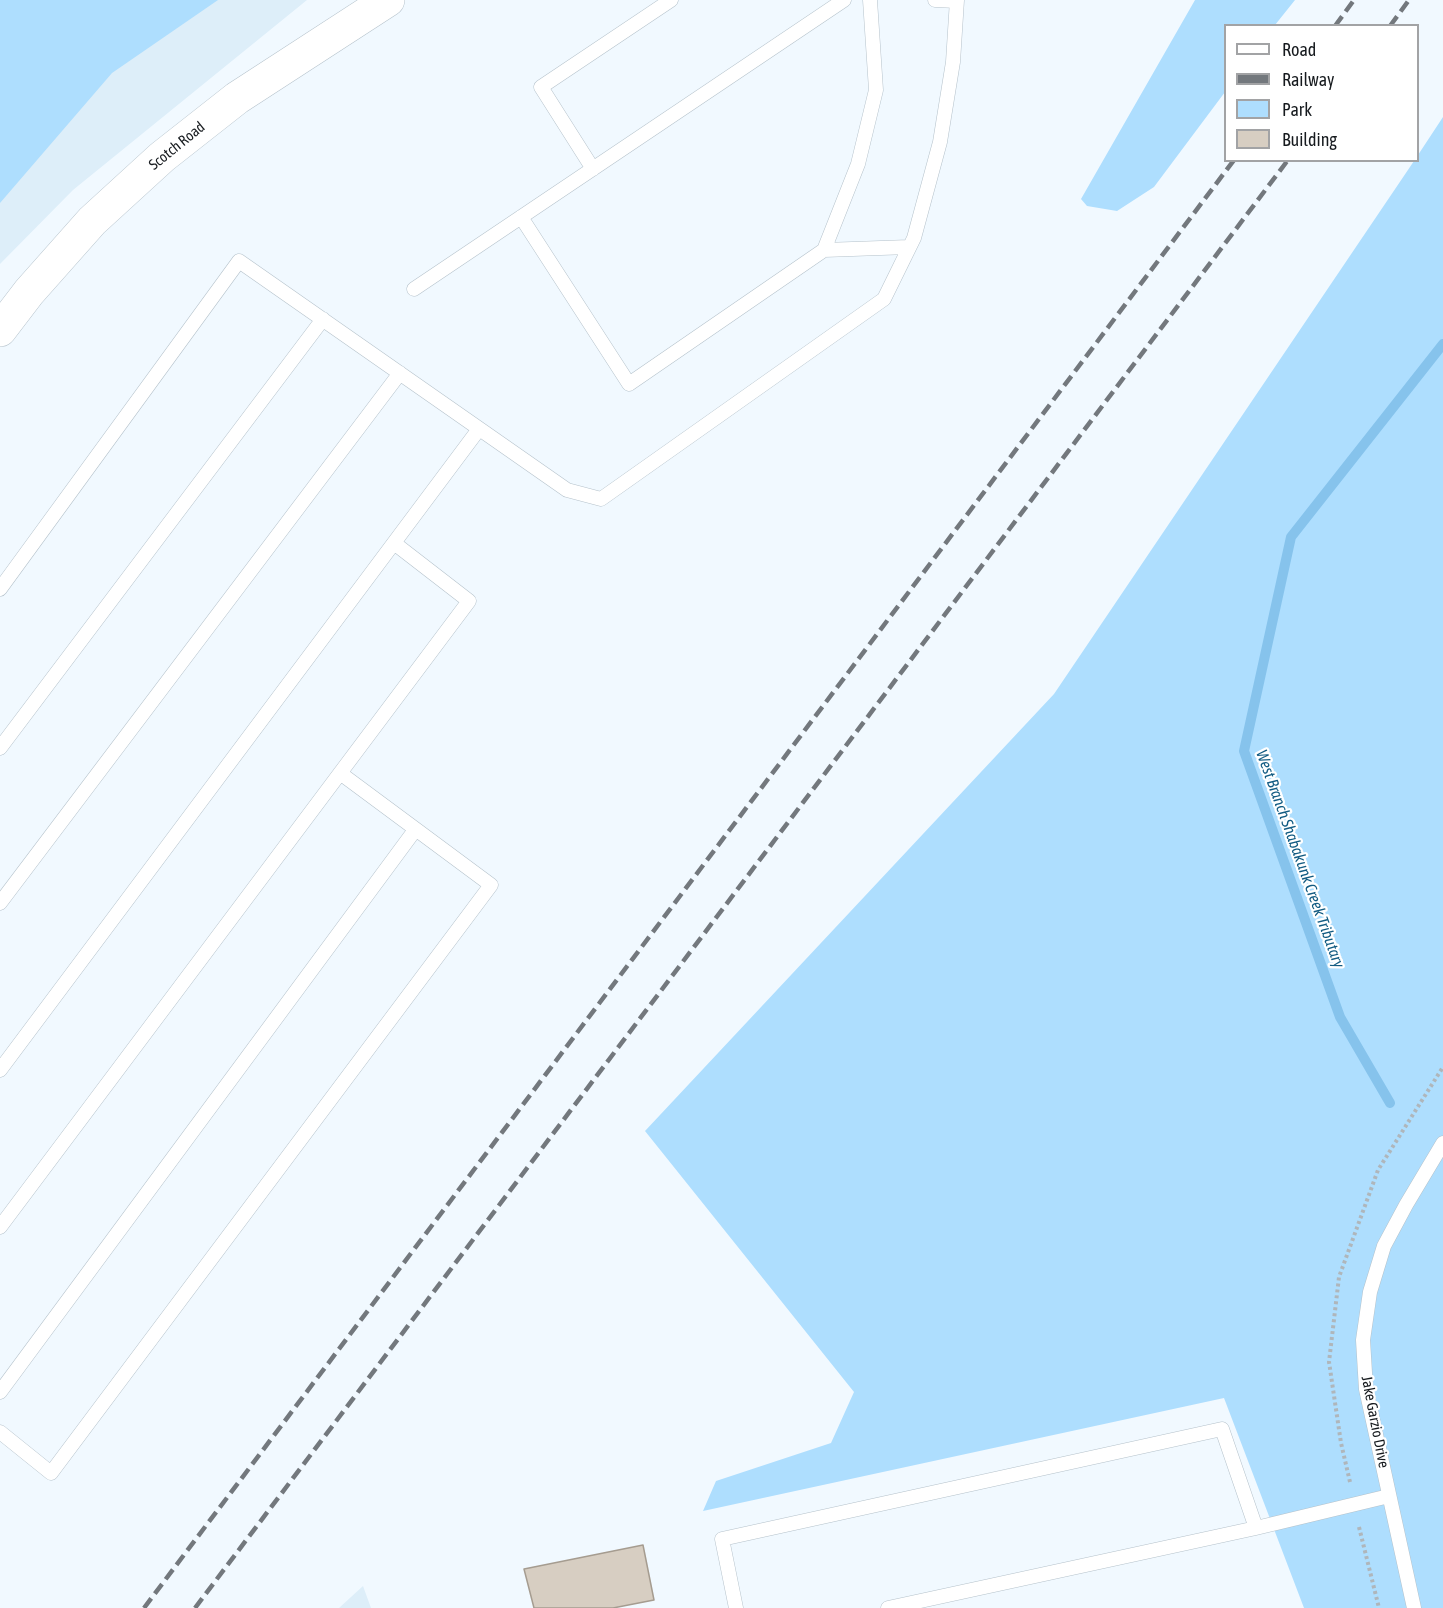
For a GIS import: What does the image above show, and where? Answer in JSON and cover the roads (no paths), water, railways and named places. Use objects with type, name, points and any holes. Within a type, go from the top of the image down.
[{"type":"main road","name":"Scotch Road","points":[[0,330],[29,292],[92,221],[162,157],[237,98],[388,0]]},
{"type":"lane","points":[[592,169],[541,87],[671,0]]},
{"type":"lane","points":[[414,289],[844,0]]},
{"type":"lane","points":[[824,250],[858,164],[876,90],[870,0]]},
{"type":"lane","points":[[0,588],[239,261],[567,490],[601,499],[884,299],[915,238],[940,142],[953,62],[957,0],[935,0]]},
{"type":"lane","points":[[521,217],[629,384],[824,250],[909,248]]},
{"type":"lane","points":[[0,748],[323,319]]},
{"type":"lane","points":[[0,903],[400,373]]},
{"type":"lane","points":[[0,1070],[479,429]]},
{"type":"lane","points":[[0,1227],[469,601],[394,543]]},
{"type":"lane","points":[[0,1432],[51,1473],[490,885],[340,773]]},
{"type":"lane","points":[[0,1392],[415,830]]},
{"type":"lane","name":"Jake Garzio Drive","points":[[1414,1608],[1366,1389],[1363,1341],[1370,1292],[1384,1246],[1443,1143]]},
{"type":"lane","points":[[736,1608],[722,1539],[1222,1429],[1256,1528]]},
{"type":"lane","points":[[888,1608],[1256,1528],[1389,1496]]},
{"type":"waterway","name":"West Branch Shabakunk Creek Tributary","points":[[1390,1103],[1340,1017],[1244,751],[1291,537],[1443,344]]},
{"type":"railway","points":[[1336,24],[1354,0]]},
{"type":"railway","points":[[1391,24],[1409,0]]},
{"type":"railway","points":[[144,1608],[1232,162]]},
{"type":"railway","points":[[195,1608],[1286,162]]}]
